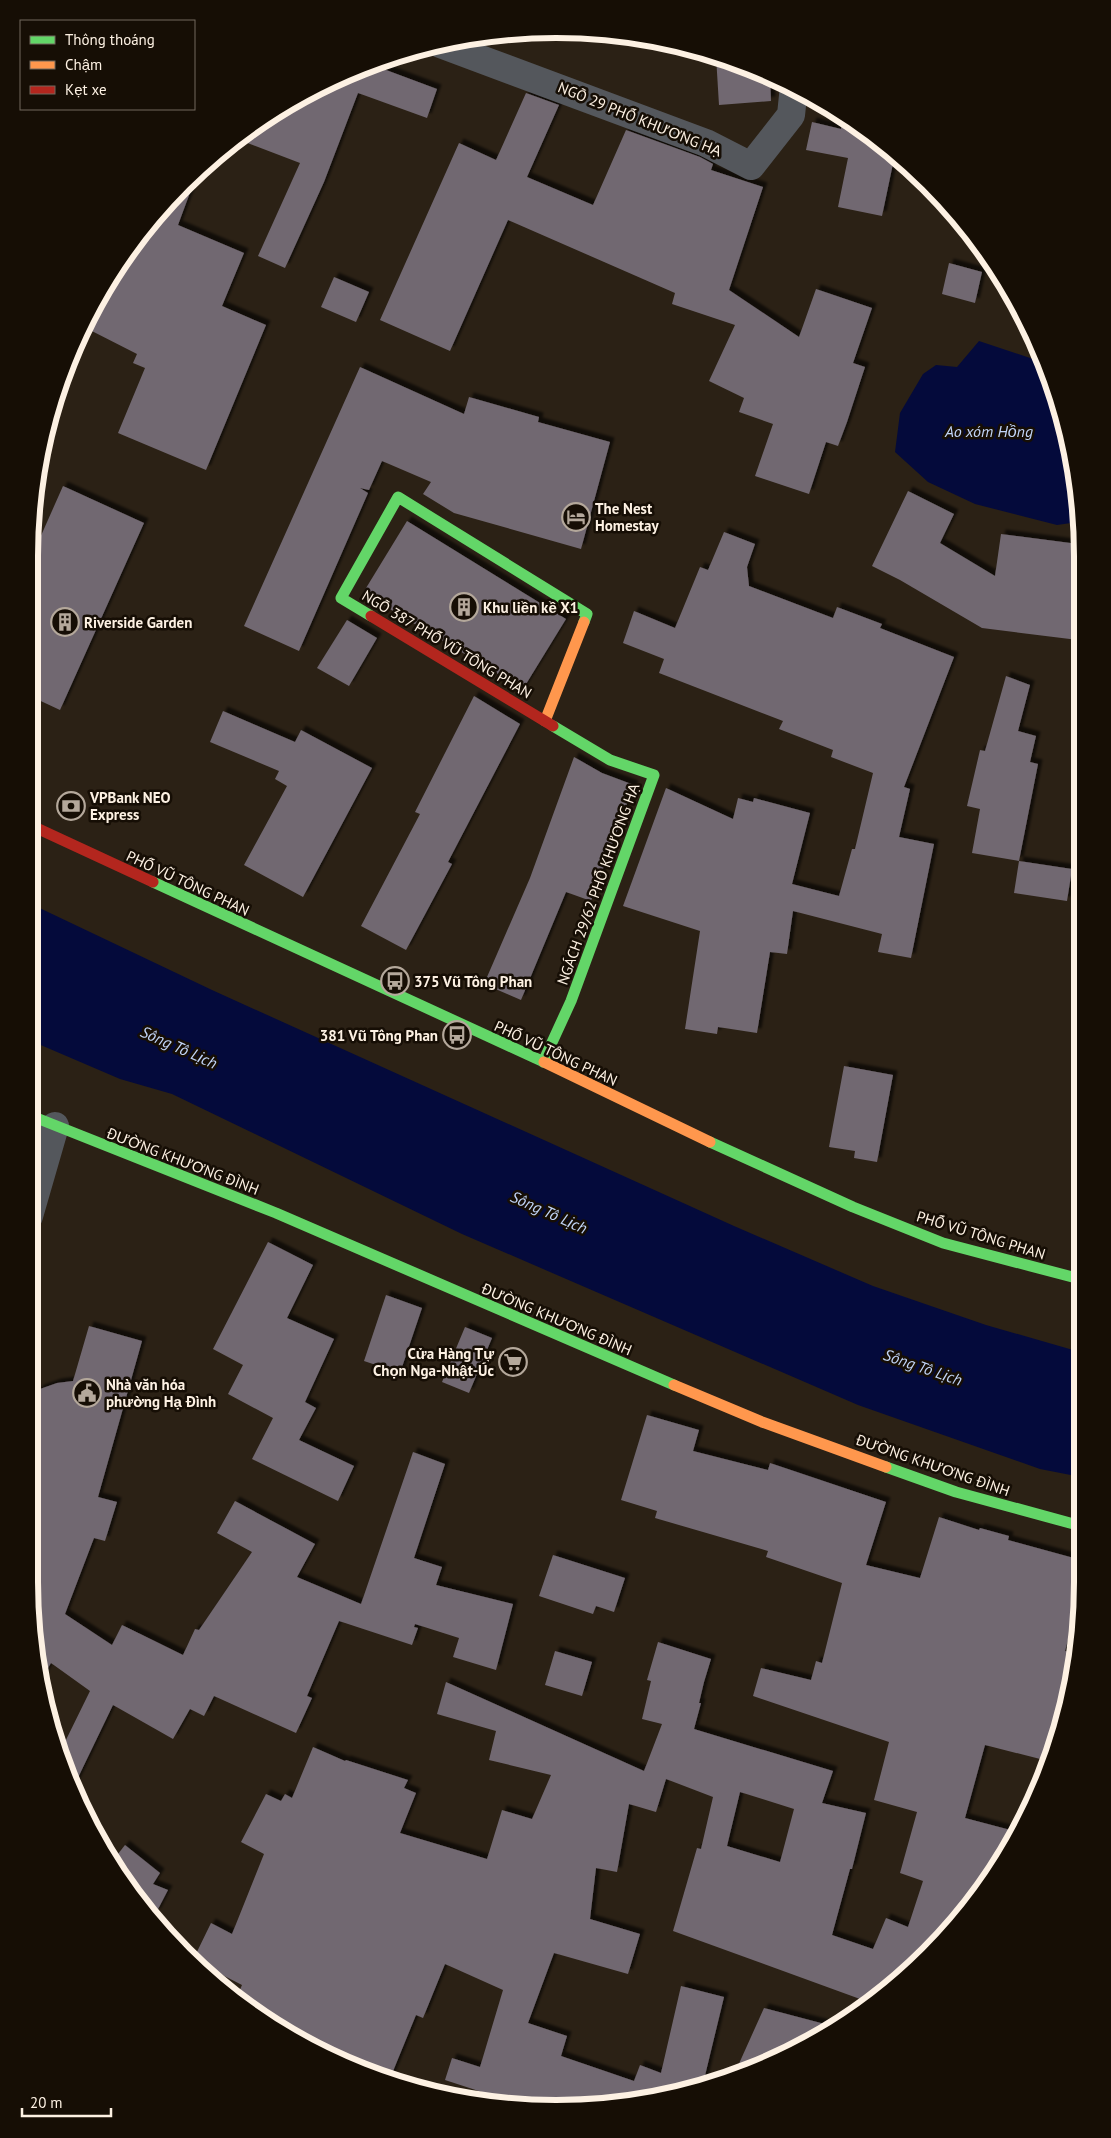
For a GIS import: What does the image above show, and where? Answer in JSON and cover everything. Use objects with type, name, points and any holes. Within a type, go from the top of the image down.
[{"type":"main road","name":"NGÕ 387 PHỐ VŨ TÔNG PHAN","points":[[398,497],[587,614],[545,721],[341,598],[398,497]]},
{"type":"main road","name":"NGÁCH 29/62 PHỐ KHƯƠNG HẠ","points":[[542,1062],[571,1001],[654,775],[610,760],[545,721]]},
{"type":"main road","name":"PHỐ VŨ TÔNG PHAN","points":[[38,829],[542,1062],[666,1122],[862,1210],[943,1243],[1074,1277]]},
{"type":"main road","name":"ĐƯỜNG KHƯƠNG ĐÌNH","points":[[38,1119],[258,1206],[762,1422],[956,1492],[1074,1524]]},
{"type":"street","name":"NGÕ 29 PHỐ KHƯƠNG HẠ","points":[[450,48],[706,142],[751,166],[791,115],[793,95]]},
{"type":"street","points":[[38,1185],[55,1126]]},
{"type":"water","name":"Ao xóm Hồng","points":[[979,341],[1035,360],[1056,421],[1064,454],[1072,523],[1057,525],[975,504],[928,482],[895,452],[900,413],[923,374],[936,365],[957,367]]},
{"type":"water","name":"Sông Tô Lịch","points":[[38,907],[212,990],[734,1226],[873,1286],[986,1325],[1074,1350],[1074,1476],[1040,1469],[858,1405],[462,1234],[172,1094],[120,1079],[38,1044]]},
{"type":"building","points":[[716,63],[770,84],[771,101],[719,105]]},
{"type":"building","points":[[381,68],[437,89],[427,118],[358,93],[324,182],[285,268],[258,256],[300,163],[244,142],[268,125],[326,91]]},
{"type":"building","points":[[526,93],[559,105],[527,177],[593,205],[626,130],[700,157],[713,164],[711,170],[763,187],[729,290],[799,337],[816,289],[872,308],[853,363],[865,367],[847,422],[838,446],[826,442],[809,494],[755,476],[773,424],[739,412],[744,398],[709,381],[735,325],[672,304],[675,293],[508,220],[450,351],[380,320],[459,143],[496,160]]},
{"type":"building","points":[[812,122],[841,129],[842,124],[893,163],[882,216],[838,207],[848,158],[806,150]]},
{"type":"building","points":[[193,186],[178,225],[244,253],[222,306],[266,325],[206,470],[118,433],[145,368],[133,363],[137,354],[89,330],[107,296],[145,240]]},
{"type":"building","points":[[949,263],[982,272],[975,303],[942,294]]},
{"type":"building","points":[[334,277],[369,292],[356,322],[321,307]]},
{"type":"building","points":[[360,367],[464,414],[469,397],[539,417],[538,422],[610,442],[581,549],[454,513],[423,494],[431,482],[382,461],[369,490],[360,488],[368,493],[299,651],[244,626]]},
{"type":"building","name":"Riverside Garden","points":[[63,486],[144,523],[60,710],[38,700],[38,542]]},
{"type":"building","points":[[908,491],[954,514],[940,543],[995,576],[1001,534],[1073,543],[1074,640],[982,628],[900,580],[872,566]]},
{"type":"building","name":"Khu liền kề X1","points":[[407,521],[566,619],[523,689],[363,593]]},
{"type":"building","points":[[724,532],[755,544],[747,567],[749,586],[833,618],[837,607],[882,624],[880,628],[954,657],[904,787],[910,789],[899,837],[934,844],[911,958],[878,952],[882,934],[793,911],[787,954],[770,952],[757,1033],[718,1027],[717,1034],[685,1029],[700,931],[623,906],[666,788],[733,819],[738,798],[753,802],[754,798],[810,813],[792,884],[839,896],[852,849],[855,849],[873,773],[831,757],[833,750],[779,729],[783,721],[659,673],[664,659],[623,643],[634,611],[675,628],[700,567],[708,570]]},
{"type":"building","points":[[347,620],[377,638],[349,686],[317,668]]},
{"type":"building","points":[[1006,676],[1030,685],[1018,731],[1036,736],[1030,762],[1038,764],[1019,861],[972,853],[980,809],[967,806],[980,750],[985,751]]},
{"type":"building","points":[[474,696],[520,724],[448,862],[452,864],[406,950],[361,926],[420,814],[415,812]]},
{"type":"building","points":[[223,711],[295,742],[301,730],[372,768],[303,897],[244,865],[287,786],[275,779],[279,771],[210,742]]},
{"type":"building","points":[[574,757],[602,773],[634,785],[591,901],[566,892],[521,1000],[484,984],[530,878]]},
{"type":"building","points":[[1019,861],[1072,869],[1067,901],[1014,893]]},
{"type":"building","points":[[844,1066],[893,1075],[877,1162],[854,1158],[855,1151],[829,1147]]},
{"type":"building","points":[[268,1242],[313,1265],[287,1318],[334,1339],[305,1402],[316,1408],[299,1440],[354,1466],[338,1501],[252,1459],[273,1418],[228,1394],[243,1365],[213,1349]]},
{"type":"building","points":[[386,1295],[422,1308],[400,1373],[364,1361]]},
{"type":"building","points":[[89,1326],[142,1341],[98,1497],[117,1502],[105,1541],[94,1538],[65,1614],[112,1645],[122,1625],[183,1655],[195,1629],[199,1630],[252,1552],[217,1533],[235,1501],[315,1544],[297,1577],[361,1604],[413,1452],[445,1464],[414,1558],[442,1567],[436,1585],[513,1604],[496,1670],[453,1657],[459,1638],[415,1624],[414,1627],[418,1628],[412,1645],[339,1621],[307,1696],[312,1698],[296,1733],[214,1696],[204,1716],[190,1709],[173,1739],[113,1705],[77,1780],[64,1745],[90,1691],[51,1663],[45,1672],[39,1616],[38,1582],[38,1391],[57,1383],[73,1381]]},
{"type":"building","points":[[465,1327],[492,1338],[469,1393],[442,1382]]},
{"type":"building","points":[[647,1415],[699,1430],[693,1451],[768,1470],[770,1463],[886,1502],[866,1565],[920,1578],[939,1517],[979,1530],[980,1528],[1009,1536],[1008,1540],[1074,1558],[1072,1616],[1065,1651],[1069,1652],[1064,1684],[1056,1717],[1042,1759],[985,1745],[965,1818],[1010,1830],[966,1898],[922,1949],[897,1972],[862,2000],[673,1931],[697,1848],[701,1849],[713,1797],[666,1779],[656,1812],[629,1804],[617,1872],[596,1868],[590,1919],[640,1934],[628,1974],[554,1953],[528,2023],[567,2036],[561,2056],[634,2081],[640,2065],[661,2073],[681,1986],[724,1997],[704,2079],[657,2091],[623,2096],[556,2100],[494,2097],[445,2080],[452,2058],[480,2067],[503,1990],[445,1964],[423,2018],[416,2015],[392,2074],[357,2061],[296,2031],[239,1992],[242,1985],[211,1969],[195,1955],[211,1923],[232,1934],[264,1854],[241,1842],[266,1794],[281,1801],[285,1794],[292,1798],[313,1747],[345,1761],[408,1780],[404,1788],[416,1793],[400,1833],[487,1859],[502,1810],[532,1819],[551,1775],[489,1760],[496,1731],[437,1714],[446,1682],[644,1771],[662,1724],[642,1719],[651,1681],[647,1680],[658,1642],[711,1659],[694,1729],[833,1771],[822,1803],[866,1813],[852,1869],[850,1869],[832,1935],[873,1949],[886,1918],[908,1927],[923,1881],[900,1873],[917,1812],[874,1800],[889,1742],[753,1696],[761,1668],[811,1680],[816,1661],[822,1663],[842,1583],[766,1557],[768,1551],[655,1518],[657,1511],[621,1500]],"holes":[[[740,1792],[794,1809],[780,1862],[727,1846]]]},
{"type":"building","points":[[553,1555],[625,1578],[614,1612],[596,1606],[593,1614],[539,1596]]},
{"type":"building","points":[[555,1651],[592,1662],[582,1696],[545,1685]]},
{"type":"building","points":[[125,1845],[160,1873],[153,1884],[168,1890],[156,1912],[145,1898],[116,1856]]},
{"type":"building","points":[[764,2008],[825,2024],[785,2047],[737,2067]]},
{"type":"traffic: fast","points":[[371,616],[341,598],[398,497],[587,614],[584,622]]},
{"type":"traffic: fast","points":[[543,1062],[571,1001],[654,775],[610,760],[553,726]]},
{"type":"traffic: fast","points":[[153,882],[544,1062]]},
{"type":"traffic: fast","points":[[38,1119],[276,1213],[674,1385]]},
{"type":"traffic: fast","points":[[710,1142],[853,1207],[943,1243],[1074,1277]]},
{"type":"traffic: fast","points":[[886,1467],[956,1492],[1074,1524]]},
{"type":"traffic: slow","points":[[545,721],[584,622]]},
{"type":"traffic: slow","points":[[544,1062],[710,1142]]},
{"type":"traffic: slow","points":[[674,1385],[762,1422],[886,1467]]},
{"type":"traffic: jam","points":[[371,616],[553,726]]},
{"type":"traffic: jam","points":[[38,829],[153,882]]},
{"type":"place","name":"The Nest Homestay","points":[[576,517]]},
{"type":"place","name":"Khu liền kề X1","points":[[464,607]]},
{"type":"place","name":"Riverside Garden","points":[[65,622]]},
{"type":"place","name":"VPBank NEO Express","points":[[71,806]]},
{"type":"place","name":"375 Vũ Tông Phan","points":[[395,981]]},
{"type":"place","name":"381 Vũ Tông Phan","points":[[457,1035]]},
{"type":"place","name":"Cửa Hàng Tự Chọn Nga-Nhật-Úc","points":[[513,1362]]},
{"type":"place","name":"Nhà văn hóa phường Hạ Đình","points":[[87,1393]]}]
